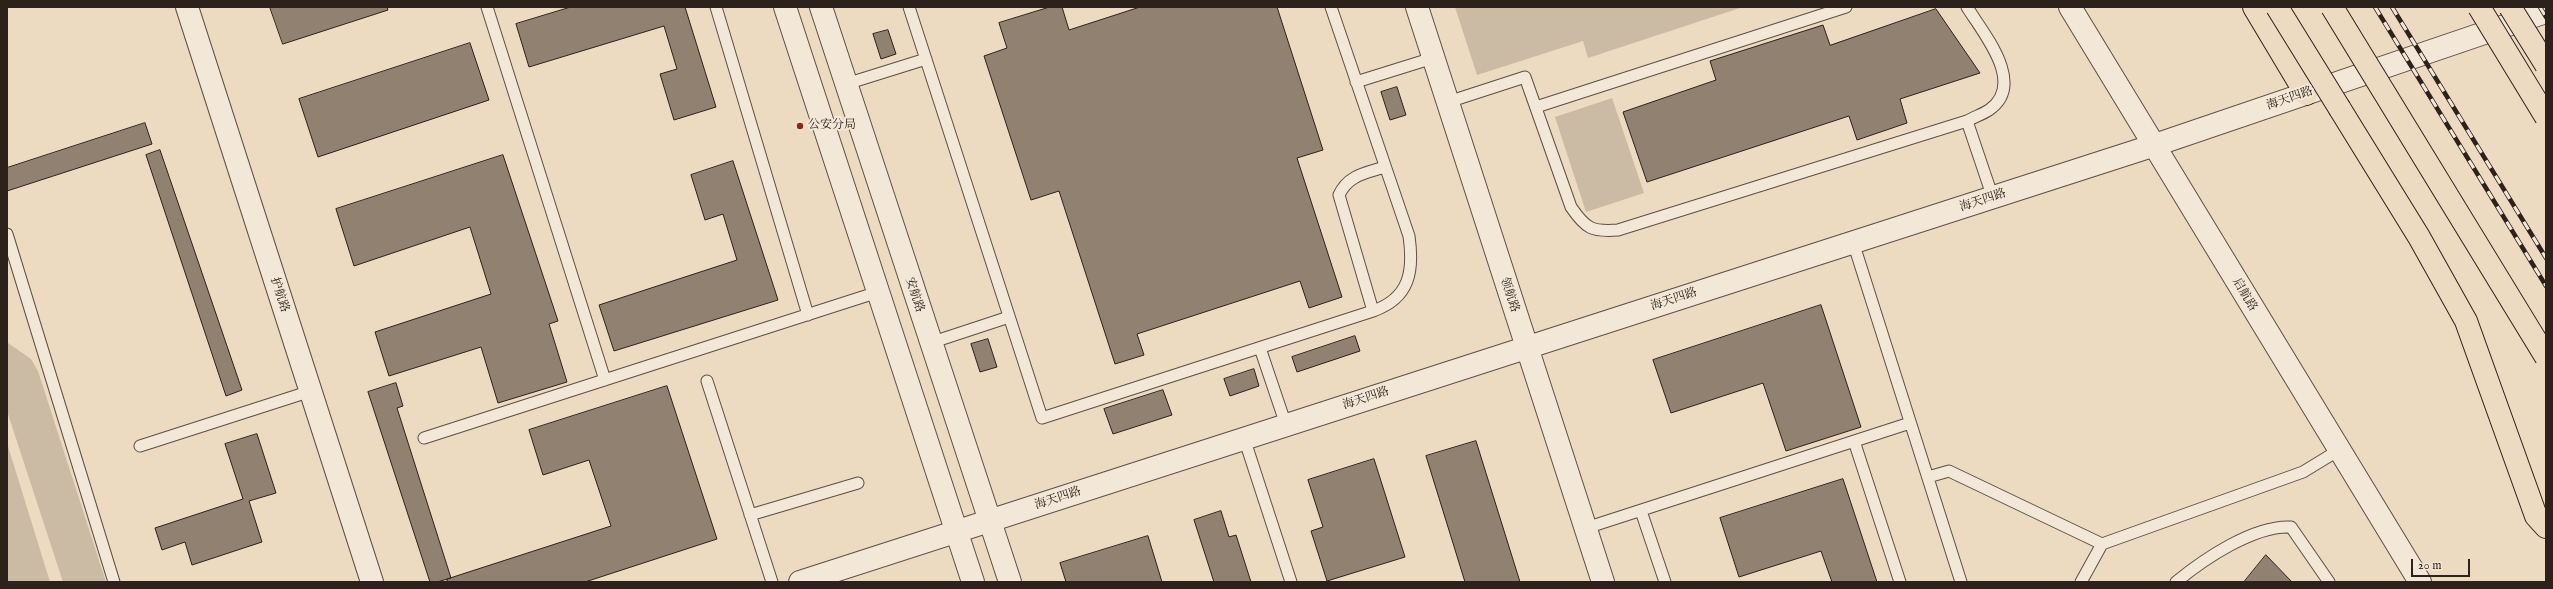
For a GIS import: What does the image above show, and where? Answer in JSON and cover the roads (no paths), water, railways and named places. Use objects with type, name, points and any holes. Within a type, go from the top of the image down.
[{"type":"highway","points":[[2254,7],[2306,94]]},
{"type":"highway","points":[[2277,7],[2419,237],[2466,321],[2536,516],[2546,527]]},
{"type":"highway","points":[[2332,7],[2546,356]]},
{"type":"highway","points":[[2478,7],[2546,117]]},
{"type":"highway","points":[[2510,7],[2546,65]]},
{"type":"street","name":"护航路","points":[[187,7],[372,582]]},
{"type":"street","points":[[785,7],[973,582]]},
{"type":"street","name":"安航路","points":[[821,7],[930,343],[1010,582]]},
{"type":"street","name":"领航路","points":[[1417,7],[1526,348],[1603,582]]},
{"type":"street","name":"启航路","points":[[2070,7],[2155,145],[2338,450],[2420,582]]},
{"type":"street","name":"海天四路","points":[[800,582],[1993,198],[2155,145],[2546,12]]},
{"type":"lane","points":[[487,7],[605,380]]},
{"type":"lane","points":[[716,7],[808,315]]},
{"type":"lane","points":[[909,7],[1042,418],[1373,311],[1400,296],[1408,280],[1412,258],[1408,236],[1332,7]]},
{"type":"lane","points":[[1536,107],[1846,7]]},
{"type":"lane","points":[[1448,102],[1525,77],[1571,207],[1581,222],[1598,231],[1618,230],[1967,121],[1990,110],[2000,99],[2004,85],[2004,72],[2000,59],[1967,7]]},
{"type":"lane","points":[[1356,82],[1433,58]]},
{"type":"lane","points":[[846,84],[926,59]]},
{"type":"lane","points":[[1967,121],[1993,198]]},
{"type":"lane","points":[[1373,311],[1339,195],[1344,184],[1352,177],[1385,167]]},
{"type":"lane","points":[[8,241],[114,582]]},
{"type":"lane","points":[[1853,242],[1961,582]]},
{"type":"lane","points":[[424,438],[878,292]]},
{"type":"lane","points":[[930,343],[1009,317]]},
{"type":"lane","points":[[1260,348],[1286,425]]},
{"type":"lane","points":[[707,381],[772,582]]},
{"type":"lane","points":[[140,446],[311,391]]},
{"type":"lane","points":[[1586,528],[1910,423]]},
{"type":"lane","points":[[1244,438],[1291,582]]},
{"type":"lane","points":[[1854,441],[1900,582]]},
{"type":"lane","points":[[2081,582],[2102,544],[2303,472],[2338,450]]},
{"type":"lane","points":[[1928,477],[1949,472],[2102,544]]},
{"type":"lane","points":[[750,515],[858,483]]},
{"type":"lane","points":[[1641,510],[1665,582]]},
{"type":"lane","points":[[2176,582],[2195,567],[2250,536],[2277,526],[2291,527],[2329,582]]},
{"type":"railway","points":[[2375,7],[2546,286]]},
{"type":"railway","points":[[2392,7],[2546,258]]},
{"type":"railway","points":[[2540,7],[2546,17]]},
{"type":"place","name":"公安分局","points":[[800,126]]}]
